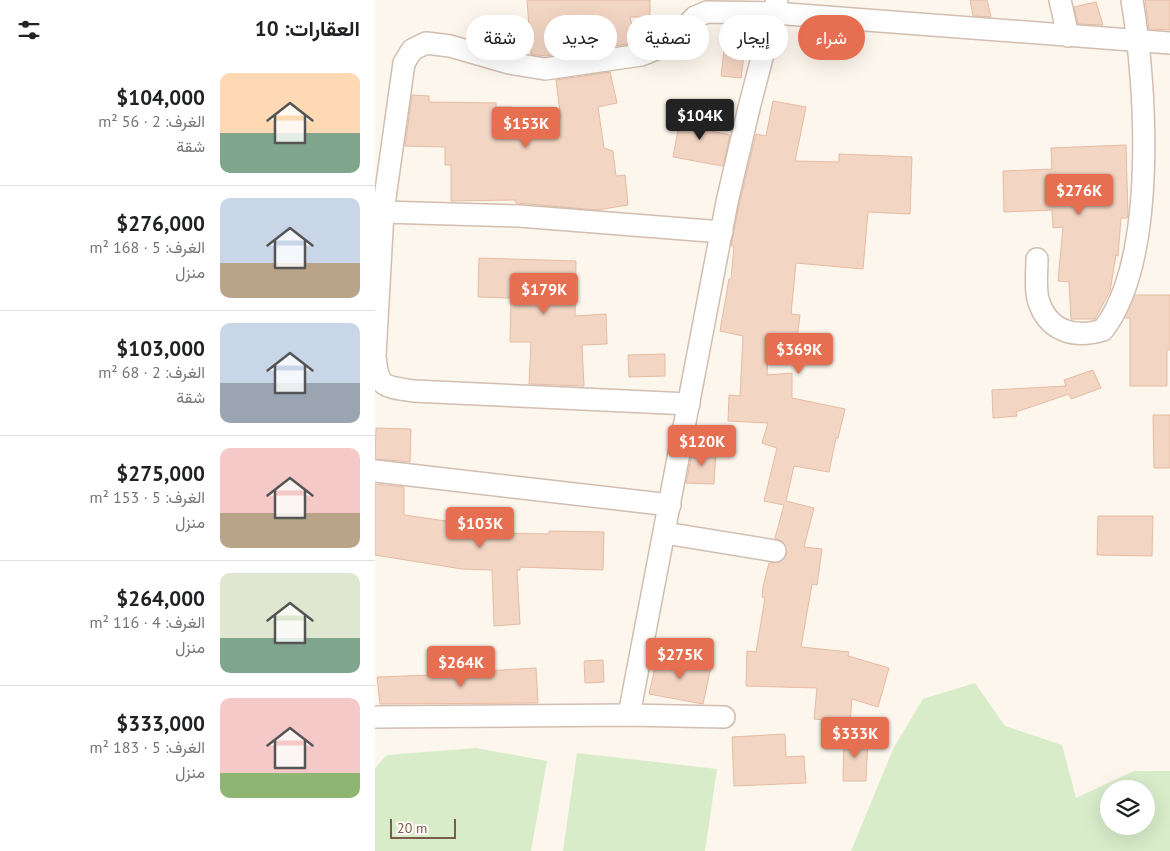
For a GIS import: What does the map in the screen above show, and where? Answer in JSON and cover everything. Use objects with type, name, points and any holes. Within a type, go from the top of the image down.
[{"type":"street","points":[[1060,0],[1068,36]]},
{"type":"street","points":[[1037,259],[1037,297],[1051,324],[1069,333],[1090,334],[1103,330],[1119,302],[1134,254],[1138,232],[1144,153],[1139,41],[1131,0]]},
{"type":"street","points":[[629,715],[722,232],[749,108],[776,7]]},
{"type":"street","points":[[689,404],[413,391],[386,386],[377,376],[375,356],[383,212],[404,62],[412,50],[426,43],[450,46],[509,63],[545,69],[641,55],[671,43],[695,17],[707,12],[776,7],[1068,36],[1170,43]]},
{"type":"street","points":[[383,212],[519,216],[722,232]]},
{"type":"street","points":[[375,471],[670,505]]},
{"type":"street","points":[[665,533],[775,551]]},
{"type":"street","points":[[375,717],[629,715],[725,717]]},
{"type":"green space","points":[[975,683],[1005,726],[1062,745],[1076,798],[1100,787],[1100,835],[1155,835],[1155,780],[1115,780],[1134,771],[1170,771],[1170,851],[851,851],[894,747],[923,699]]},
{"type":"green space","points":[[476,748],[547,761],[531,851],[375,851],[375,768],[387,755]]},
{"type":"green space","points":[[577,753],[717,769],[705,851],[563,851]]},
{"type":"building","points":[[527,0],[650,0],[650,15],[627,15],[627,44],[617,46],[617,15],[544,15],[544,56],[534,54],[534,15],[528,15]]},
{"type":"building","points":[[970,0],[987,0],[991,17],[973,16]]},
{"type":"building","points":[[1145,0],[1170,0],[1170,30],[1149,29]]},
{"type":"building","points":[[1096,2],[1103,25],[1078,24],[1074,7]]},
{"type":"building","points":[[723,60],[743,60],[741,78],[721,76]]},
{"type":"building","points":[[610,72],[617,103],[598,107],[604,148],[613,151],[616,176],[625,175],[628,205],[597,210],[516,203],[515,200],[451,201],[451,165],[445,165],[445,147],[405,146],[412,95],[429,96],[429,102],[496,103],[496,107],[512,107],[512,120],[523,120],[523,125],[561,120],[556,80]]},
{"type":"building","points":[[773,101],[806,107],[795,161],[839,162],[839,154],[912,157],[910,214],[868,212],[863,269],[796,263],[791,314],[800,315],[797,338],[769,335],[767,375],[792,373],[792,398],[845,409],[838,438],[836,438],[829,472],[794,466],[786,501],[814,508],[804,547],[822,549],[817,585],[812,584],[801,647],[849,652],[848,656],[889,668],[878,707],[852,699],[850,723],[814,719],[817,688],[746,686],[747,651],[756,652],[765,598],[762,597],[763,587],[769,563],[780,562],[787,553],[783,542],[775,538],[784,505],[764,501],[777,448],[762,443],[768,423],[728,421],[729,395],[740,396],[743,336],[720,331],[729,279],[731,279],[734,246],[731,246],[739,205],[756,134],[766,136]]},
{"type":"building","points":[[688,110],[708,113],[706,130],[730,135],[723,166],[673,157],[679,125],[685,126]]},
{"type":"building","points":[[1126,145],[1128,215],[1127,218],[1121,218],[1118,256],[1116,255],[1110,291],[1095,319],[1071,319],[1069,282],[1058,281],[1063,227],[1053,228],[1052,210],[1004,212],[1003,171],[1052,169],[1051,148]]},
{"type":"building","points":[[479,258],[576,261],[575,316],[606,314],[607,344],[582,345],[584,386],[529,384],[531,342],[510,342],[511,298],[478,297]]},
{"type":"building","points":[[1135,295],[1170,295],[1170,350],[1167,350],[1167,386],[1130,386],[1130,318],[1124,318]]},
{"type":"building","points":[[665,354],[665,376],[629,377],[628,355]]},
{"type":"building","points":[[1093,370],[1101,388],[1071,399],[1069,394],[1016,412],[1017,416],[993,418],[992,390],[1066,386],[1064,380]]},
{"type":"building","points":[[1153,415],[1170,415],[1170,468],[1154,468]]},
{"type":"building","points":[[376,428],[411,429],[410,462],[375,459]]},
{"type":"building","points":[[693,449],[716,450],[714,484],[686,483]]},
{"type":"building","points":[[375,484],[404,487],[404,515],[453,522],[452,532],[549,534],[549,531],[604,532],[603,570],[520,567],[520,570],[517,570],[520,624],[494,626],[492,570],[462,569],[375,555]]},
{"type":"building","points":[[1098,516],[1153,516],[1152,556],[1097,555]]},
{"type":"building","points":[[658,655],[711,667],[703,704],[649,694]]},
{"type":"building","points":[[603,660],[604,682],[585,683],[584,661]]},
{"type":"building","points":[[536,668],[538,703],[380,704],[377,677],[485,673],[485,671]]},
{"type":"building","points":[[785,734],[786,757],[804,756],[806,783],[734,786],[732,737]]},
{"type":"building","points":[[844,737],[868,738],[866,781],[843,781]]}]
